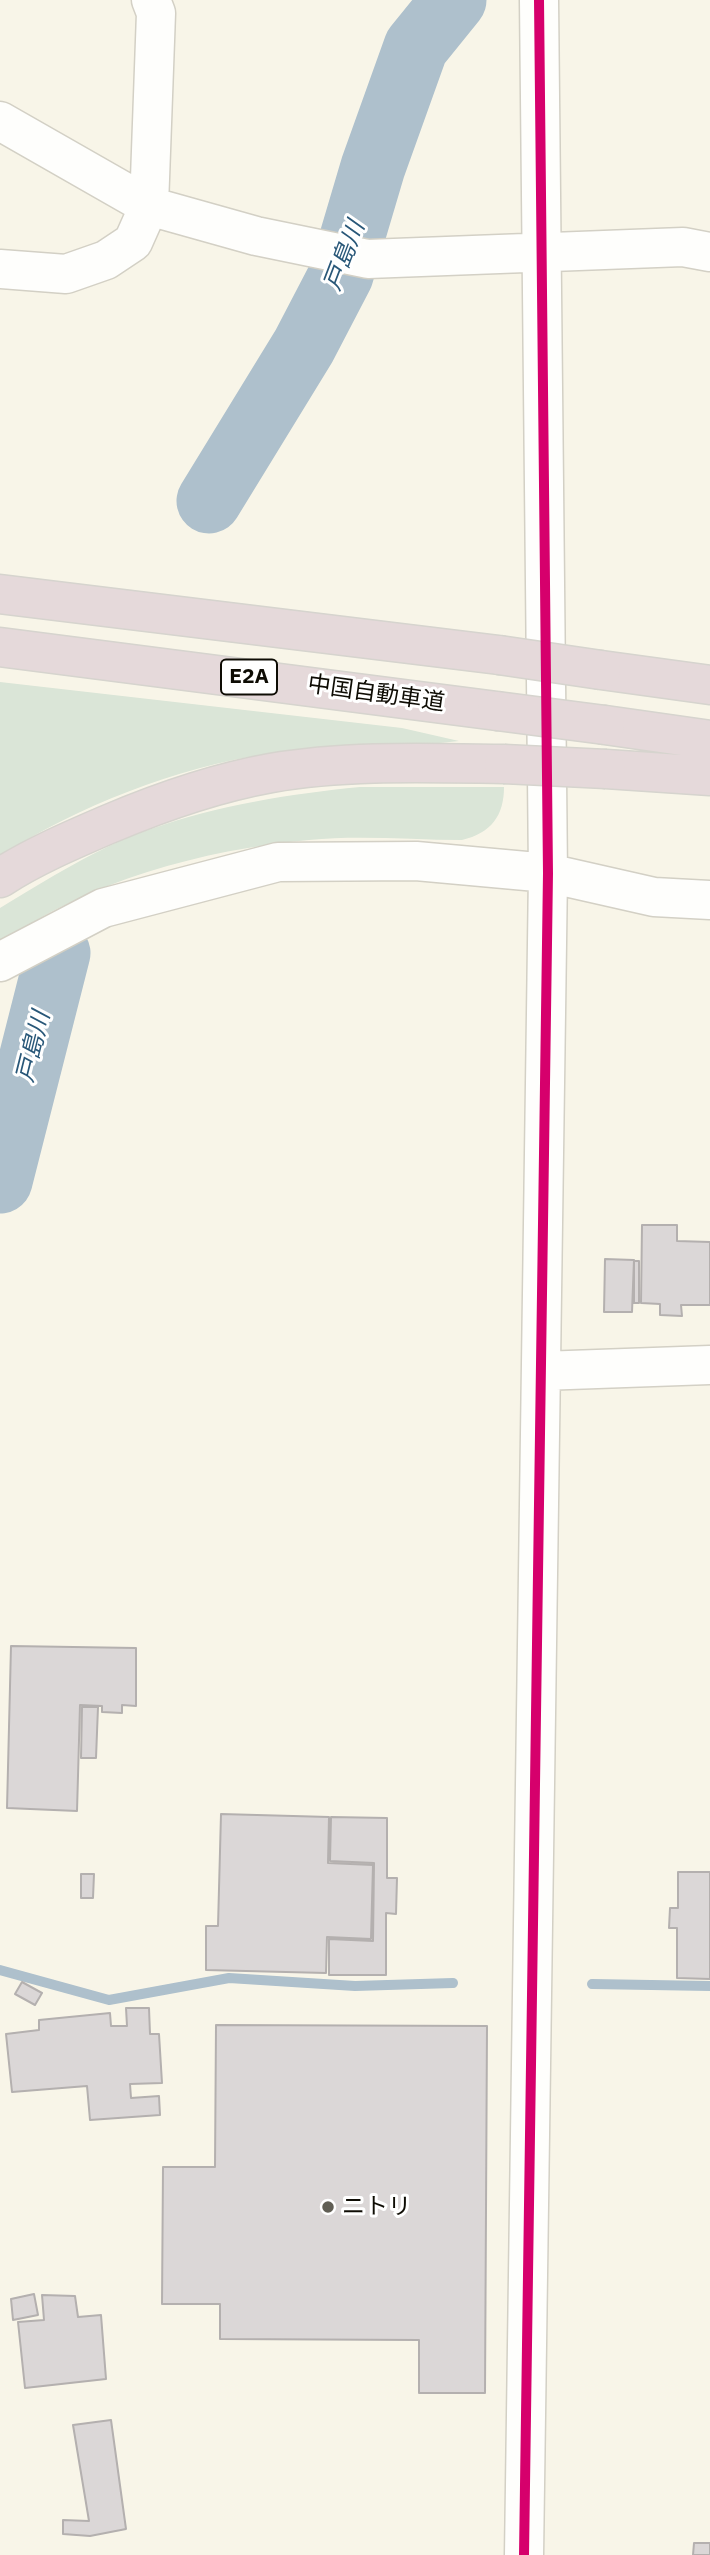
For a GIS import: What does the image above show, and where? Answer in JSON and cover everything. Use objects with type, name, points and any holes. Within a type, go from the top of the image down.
[{"type":"highway","points":[[0,581],[283,618],[394,640]]},
{"type":"highway","name":"E2A","points":[[0,594],[394,640],[710,685]]},
{"type":"highway","name":"中国自動車道","points":[[0,647],[710,740]]},
{"type":"highway","points":[[0,878],[71,840],[138,812],[204,789],[271,773],[411,762],[504,764],[710,776]]},
{"type":"street","points":[[0,269],[66,274],[106,260],[133,242],[149,206],[156,13],[151,0]]},
{"type":"street","points":[[524,2555],[548,873],[540,0]]},
{"type":"street","points":[[0,121],[149,206],[230,230],[368,259],[683,247],[710,252]]},
{"type":"street","points":[[0,962],[103,908],[278,862],[416,861],[548,873],[654,897],[710,900]]},
{"type":"street","points":[[541,1371],[710,1365]]},
{"type":"green space","points":[[0,682],[402,728],[459,741],[291,751],[233,760],[163,779],[94,806],[61,821],[0,856]]},
{"type":"green space","points":[[360,787],[504,787],[502,807],[494,822],[472,837],[462,840],[309,840],[187,861],[147,872],[71,902],[0,943],[0,908],[74,864],[131,836],[228,807]]},
{"type":"building","points":[[642,1225],[677,1225],[677,1241],[710,1242],[710,1305],[681,1305],[682,1316],[660,1315],[660,1304],[641,1303]]},
{"type":"building","points":[[605,1259],[634,1260],[632,1312],[604,1312]]},
{"type":"building","points":[[634,1261],[639,1261],[639,1303],[634,1303]]},
{"type":"building","points":[[11,1646],[136,1648],[136,1706],[122,1705],[122,1713],[102,1712],[102,1706],[80,1705],[77,1811],[7,1808]]},
{"type":"building","points":[[82,1707],[98,1707],[96,1758],[81,1758]]},
{"type":"building","points":[[221,1814],[329,1817],[328,1863],[373,1865],[371,1939],[327,1937],[326,1973],[206,1970],[206,1926],[218,1926]]},
{"type":"building","points":[[331,1817],[387,1818],[387,1878],[397,1878],[396,1914],[386,1913],[386,1975],[329,1975],[329,1939],[373,1941],[374,1863],[330,1861]]},
{"type":"building","points":[[678,1872],[710,1872],[710,1979],[677,1978],[677,1928],[669,1928],[670,1908],[678,1908]]},
{"type":"building","points":[[81,1874],[94,1874],[93,1898],[81,1898]]},
{"type":"building","points":[[22,1982],[42,1993],[35,2005],[15,1994]]},
{"type":"building","points":[[126,2008],[149,2008],[150,2034],[159,2034],[162,2083],[130,2084],[131,2098],[159,2096],[160,2115],[90,2120],[87,2086],[12,2092],[6,2034],[39,2030],[39,2020],[110,2013],[111,2026],[127,2026]]},
{"type":"building","points":[[216,2025],[487,2026],[485,2393],[419,2393],[419,2340],[220,2339],[220,2304],[162,2304],[163,2167],[215,2167]]},
{"type":"building","points":[[34,2294],[38,2315],[13,2320],[11,2299]]},
{"type":"building","points":[[42,2295],[75,2296],[78,2317],[101,2315],[106,2379],[25,2388],[18,2322],[44,2320]]},
{"type":"building","points":[[111,2420],[126,2529],[90,2536],[63,2534],[63,2520],[89,2521],[73,2425]]},
{"type":"building","points":[[694,2543],[710,2543],[710,2555],[693,2555]]},
{"type":"waterway","name":"戸島川","points":[[209,501],[304,346],[341,275],[373,167],[416,47],[454,0]]},
{"type":"waterway","name":"戸島川","points":[[0,1181],[58,953]]},
{"type":"waterway","points":[[0,1970],[109,2000],[229,1978],[355,1986],[453,1983]]},
{"type":"waterway","points":[[592,1984],[710,1986]]},
{"type":"cycle path","points":[[524,2555],[548,873],[539,0]]},
{"type":"place","name":"ニトリ","points":[[328,2207]]}]
